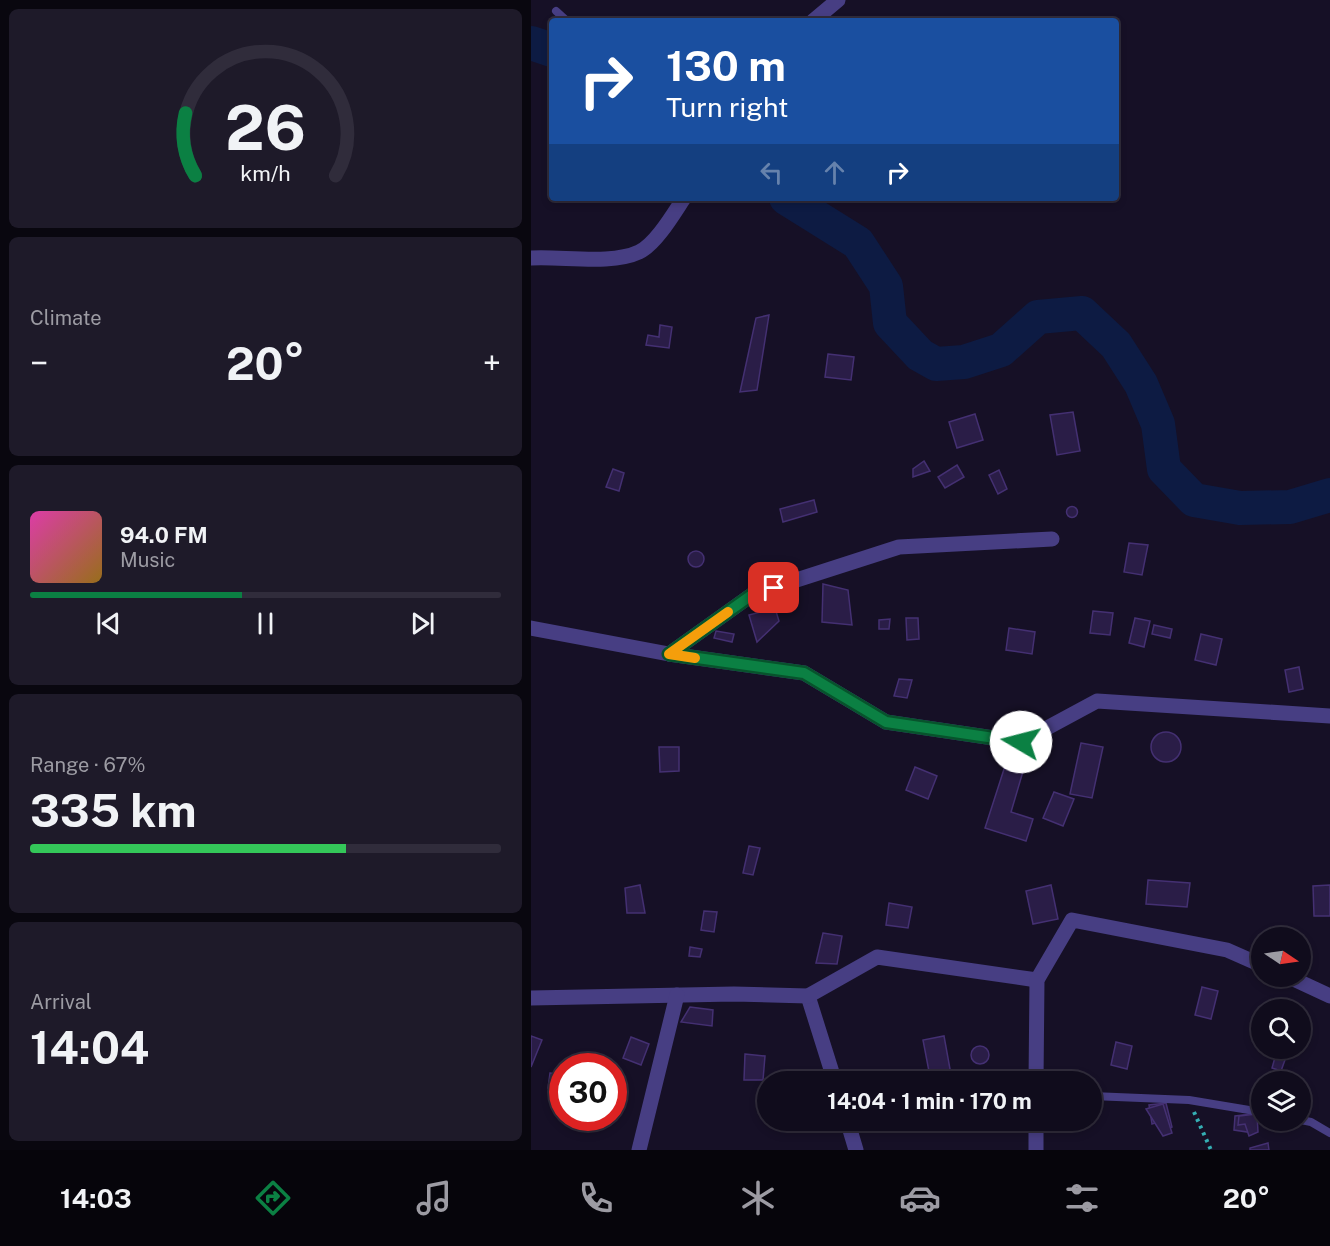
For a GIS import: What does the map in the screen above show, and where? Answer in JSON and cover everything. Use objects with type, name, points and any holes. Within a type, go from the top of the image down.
[{"type":"street","points":[[815,18],[837,0]]},
{"type":"street","points":[[531,258],[615,257],[640,251],[662,230],[682,201]]},
{"type":"street","points":[[669,654],[753,594],[899,547],[1052,539]]},
{"type":"street","points":[[531,628],[669,654],[804,673],[886,722],[1021,742],[1097,701],[1330,716]]},
{"type":"street","points":[[1036,1071],[1037,980],[1072,920],[1227,950],[1251,961]]},
{"type":"street","points":[[531,998],[677,995],[809,996],[877,957],[1037,980]]},
{"type":"street","points":[[1311,987],[1330,996]]},
{"type":"street","points":[[639,1150],[677,995]]},
{"type":"street","points":[[809,996],[832,1071]]},
{"type":"street","points":[[850,1131],[856,1150]]},
{"type":"street","points":[[1036,1131],[1036,1150]]},
{"type":"lane","points":[[556,11],[564,18]]},
{"type":"lane","points":[[1102,1097],[1189,1101],[1251,1110]]},
{"type":"lane","points":[[1311,1122],[1330,1124]]},
{"type":"lane","points":[[1311,1122],[1330,1133]]},
{"type":"path","points":[[1189,1101],[1211,1150]]},
{"type":"building","points":[[769,315],[757,390],[740,392],[756,318]]},
{"type":"building","points":[[660,325],[672,327],[669,348],[646,345],[648,335],[659,337]]},
{"type":"building","points":[[828,354],[854,357],[851,380],[825,377]]},
{"type":"building","points":[[1073,412],[1080,451],[1057,455],[1050,415]]},
{"type":"building","points":[[975,414],[983,440],[957,448],[949,422]]},
{"type":"building","points":[[924,461],[930,471],[913,477],[913,469]]},
{"type":"building","points":[[957,465],[964,477],[945,488],[938,477]]},
{"type":"building","points":[[613,469],[624,473],[619,491],[606,487]]},
{"type":"building","points":[[999,470],[1007,489],[998,494],[989,475]]},
{"type":"building","points":[[814,500],[817,512],[783,522],[780,509]]},
{"type":"building","points":[[1072,506],[1078,512],[1072,518],[1066,512]]},
{"type":"building","points":[[1129,543],[1148,545],[1142,575],[1124,572]]},
{"type":"building","points":[[696,551],[704,559],[696,567],[688,559]]},
{"type":"building","points":[[823,584],[848,590],[852,625],[822,622]]},
{"type":"building","points":[[775,608],[779,621],[757,642],[749,615]]},
{"type":"building","points":[[1093,611],[1113,613],[1110,635],[1090,633]]},
{"type":"building","points":[[906,618],[918,618],[919,639],[907,640]]},
{"type":"building","points":[[1135,618],[1150,621],[1144,647],[1129,643]]},
{"type":"building","points":[[890,619],[889,629],[879,629],[879,620]]},
{"type":"building","points":[[1154,625],[1172,629],[1170,638],[1152,634]]},
{"type":"building","points":[[1009,628],[1035,632],[1032,654],[1006,650]]},
{"type":"building","points":[[716,631],[734,634],[732,642],[714,638]]},
{"type":"building","points":[[1201,634],[1222,639],[1216,665],[1195,660]]},
{"type":"building","points":[[1299,667],[1303,689],[1289,692],[1285,670]]},
{"type":"building","points":[[899,679],[912,680],[907,698],[894,696]]},
{"type":"building","points":[[1166,732],[1172,733],[1180,741],[1180,753],[1172,761],[1166,762],[1160,761],[1152,753],[1151,747],[1152,741],[1160,733]]},
{"type":"building","points":[[1081,743],[1103,747],[1092,798],[1070,794]]},
{"type":"building","points":[[659,747],[679,747],[679,771],[660,772]]},
{"type":"building","points":[[1006,763],[1024,768],[1011,812],[1033,819],[1026,841],[985,828]]},
{"type":"building","points":[[915,767],[937,776],[928,799],[906,790]]},
{"type":"building","points":[[1054,792],[1074,799],[1063,826],[1043,818]]},
{"type":"building","points":[[749,846],[760,848],[753,875],[743,873]]},
{"type":"building","points":[[1148,880],[1190,883],[1187,907],[1146,904]]},
{"type":"building","points":[[640,885],[645,913],[627,913],[625,888]]},
{"type":"building","points":[[1051,885],[1058,919],[1033,924],[1026,891]]},
{"type":"building","points":[[1330,885],[1330,916],[1314,916],[1313,886]]},
{"type":"building","points":[[889,903],[912,907],[908,928],[886,925]]},
{"type":"building","points":[[704,911],[717,912],[714,932],[701,930]]},
{"type":"building","points":[[823,933],[842,936],[837,964],[816,963]]},
{"type":"building","points":[[690,947],[702,949],[700,957],[689,956]]},
{"type":"building","points":[[1202,987],[1218,991],[1211,1019],[1195,1015]]},
{"type":"building","points":[[690,1007],[713,1010],[712,1026],[681,1022]]},
{"type":"building","points":[[531,1036],[542,1040],[531,1067]]},
{"type":"building","points":[[944,1036],[950,1071],[929,1071],[923,1040]]},
{"type":"building","points":[[631,1037],[649,1044],[641,1065],[627,1060],[627,1053],[625,1053]]},
{"type":"building","points":[[1116,1042],[1132,1046],[1127,1069],[1111,1065]]},
{"type":"building","points":[[980,1046],[988,1051],[989,1055],[984,1063],[980,1064],[972,1059],[971,1055],[976,1047]]},
{"type":"building","points":[[745,1054],[765,1056],[764,1071],[757,1071],[757,1080],[744,1080]]},
{"type":"building","points":[[1275,1059],[1285,1059],[1281,1071],[1272,1068]]},
{"type":"building","points":[[1166,1103],[1172,1127],[1163,1131],[1161,1121],[1152,1124],[1149,1105]]},
{"type":"building","points":[[1163,1104],[1172,1133],[1163,1136],[1146,1109]]},
{"type":"building","points":[[1251,1114],[1251,1131],[1254,1133],[1234,1130],[1235,1116]]},
{"type":"building","points":[[1251,1115],[1251,1131],[1258,1132],[1249,1136],[1245,1124],[1238,1125],[1239,1116]]},
{"type":"building","points":[[1268,1143],[1269,1150],[1250,1150],[1250,1148]]},
{"type":"waterway","points":[[531,43],[549,49]]},
{"type":"waterway","points":[[791,201],[858,243],[886,286],[890,323],[920,355],[936,364],[964,362],[1001,350],[1038,317],[1082,313],[1116,345],[1141,384],[1158,424],[1164,469],[1194,500],[1240,508],[1290,507],[1330,495]]},
{"type":"slow traffic","points":[[695,658],[669,654],[728,612]]},
{"type":"route","points":[[774,588],[753,594],[669,654],[804,673],[886,722],[1021,742]]}]
